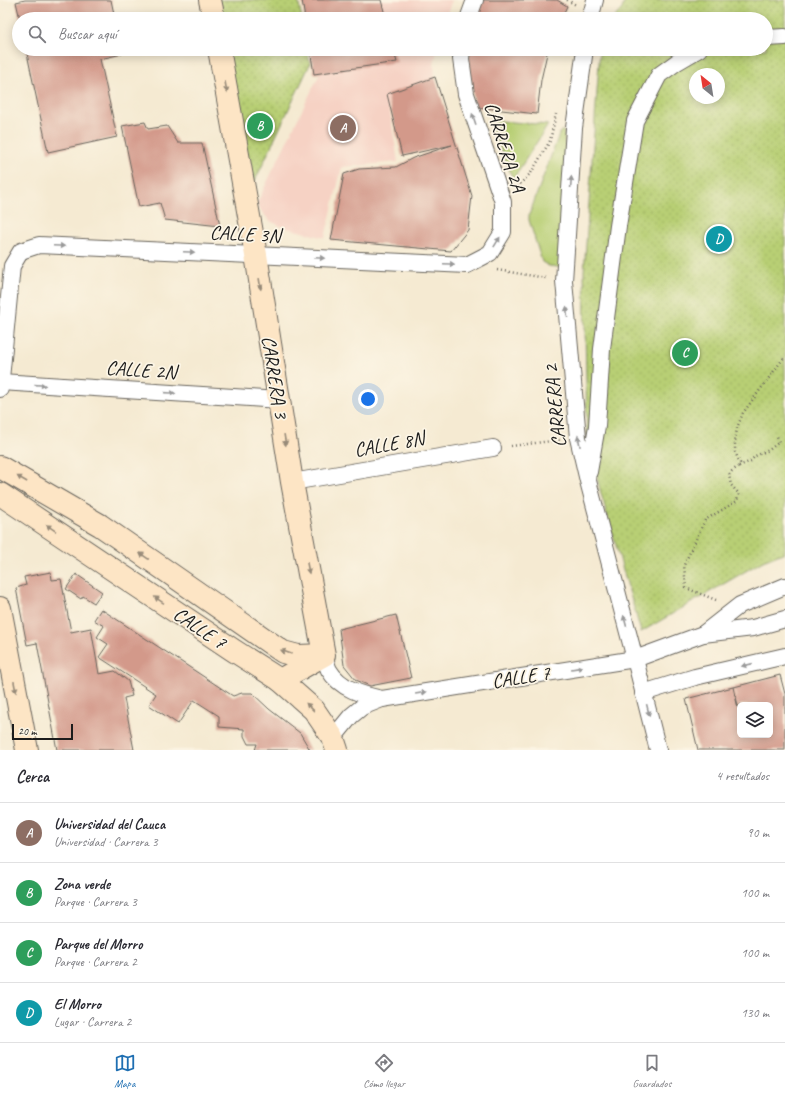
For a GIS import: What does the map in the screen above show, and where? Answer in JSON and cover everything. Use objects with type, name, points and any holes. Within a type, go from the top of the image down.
[{"type":"main road","points":[[210,0],[213,12]]},
{"type":"main road","name":"CARRERA 3","points":[[220,56],[256,256],[292,482],[324,655]]},
{"type":"main road","name":"CALLE 7","points":[[0,467],[100,525],[283,652],[298,656],[324,655]]},
{"type":"main road","name":"CALLE 7","points":[[0,494],[280,680],[314,710],[335,744]]},
{"type":"main road","points":[[0,608],[27,750]]},
{"type":"main road","points":[[280,680],[324,655]]},
{"type":"street","points":[[471,12],[476,0]]},
{"type":"street","points":[[592,12],[595,0]]},
{"type":"street","points":[[773,38],[785,37]]},
{"type":"street","name":"CARRERA 2A","points":[[461,56],[466,94],[503,202],[503,232],[490,253],[467,265]]},
{"type":"street","name":"CARRERA 2","points":[[584,56],[574,128],[564,281],[578,438],[658,750]]},
{"type":"street","points":[[588,481],[596,426],[602,349],[618,226],[635,121],[659,75],[686,56]]},
{"type":"street","name":"CALLE 3N","points":[[0,386],[12,266],[21,251],[39,245],[467,265]]},
{"type":"street","name":"CALLE 2N","points":[[0,386],[279,400]]},
{"type":"street","name":"CALLE 8N","points":[[292,482],[493,448]]},
{"type":"street","points":[[703,634],[740,605],[785,586]]},
{"type":"street","points":[[703,634],[753,628],[785,619]]},
{"type":"street","name":"CALLE 7","points":[[335,744],[351,716],[362,707],[382,699],[635,659],[703,634]]},
{"type":"street","name":"CALLE 7","points":[[324,655],[329,670],[339,683],[360,694],[382,699]]},
{"type":"street","points":[[643,693],[695,677],[785,656]]},
{"type":"path","points":[[503,202],[531,173],[550,141],[556,113]]},
{"type":"path","points":[[467,265],[564,281]]},
{"type":"path","points":[[739,466],[740,463],[735,452],[735,442],[737,428],[743,413],[785,356]]},
{"type":"path","points":[[740,605],[715,600],[686,588],[684,565],[705,520],[737,500],[739,494],[732,484],[729,475],[739,466],[751,461],[755,456],[769,450],[778,442],[777,436]]},
{"type":"path","points":[[493,448],[578,438]]},
{"type":"shaded area","points":[[311,0],[452,0],[448,12],[313,12]]},
{"type":"shaded area","points":[[321,56],[436,56],[434,66],[435,77],[387,94],[398,162],[342,167],[325,238],[283,227],[270,221],[262,212],[257,203],[323,67]]},
{"type":"green space","points":[[213,0],[298,0],[301,12],[216,12]]},
{"type":"green space","points":[[625,0],[785,0],[785,552],[763,561],[641,632],[600,490],[587,434],[584,272],[599,56],[773,56],[773,12],[619,12]]},
{"type":"green space","points":[[224,56],[308,56],[310,64],[252,187]]},
{"type":"green space","points":[[489,120],[548,125],[513,179]]},
{"type":"green space","points":[[562,130],[564,132],[568,188],[567,268],[549,266],[542,262],[529,220],[529,215]]},
{"type":"building","points":[[25,0],[111,0],[114,12],[18,12],[16,2]]},
{"type":"building","points":[[302,0],[381,0],[384,12],[304,12]]},
{"type":"building","points":[[482,0],[557,0],[567,6],[564,12],[478,12]]},
{"type":"building","points":[[27,56],[113,56],[100,59],[117,137],[48,152]]},
{"type":"building","points":[[311,56],[395,56],[397,62],[314,74]]},
{"type":"building","points":[[469,56],[546,56],[541,80],[537,114],[475,107],[468,66]]},
{"type":"building","points":[[435,77],[472,196],[468,230],[451,251],[331,240],[344,174],[359,169],[396,167],[413,158],[452,145],[402,156],[387,94]]},
{"type":"building","points":[[145,122],[148,129],[167,126],[178,143],[202,143],[220,226],[165,220],[160,203],[139,207],[122,126]]},
{"type":"building","points":[[51,572],[52,580],[61,579],[71,632],[91,628],[99,674],[115,671],[128,681],[132,696],[124,698],[134,750],[57,750],[37,643],[27,645],[16,588],[26,585],[24,577]]},
{"type":"building","points":[[76,574],[102,592],[94,603],[83,596],[81,599],[66,589]]},
{"type":"building","points":[[101,609],[233,696],[242,693],[252,693],[269,709],[300,733],[310,750],[255,750],[257,744],[248,744],[244,736],[244,729],[219,727],[219,716],[194,700],[178,724],[149,705],[156,694],[99,657],[108,644],[97,637],[104,626],[94,620]]},
{"type":"building","points":[[396,615],[411,678],[370,686],[356,680],[344,665],[339,629]]},
{"type":"building","points":[[780,675],[785,694],[785,750],[698,750],[686,699],[733,687],[737,704],[737,738],[773,738],[773,702],[737,702],[734,687]]},
{"type":"place","name":"Zona verde","points":[[260,126]]},
{"type":"place","name":"Universidad del Cauca","points":[[343,128]]},
{"type":"place","name":"El Morro","points":[[719,239]]},
{"type":"place","name":"Parque del Morro","points":[[685,353]]}]
